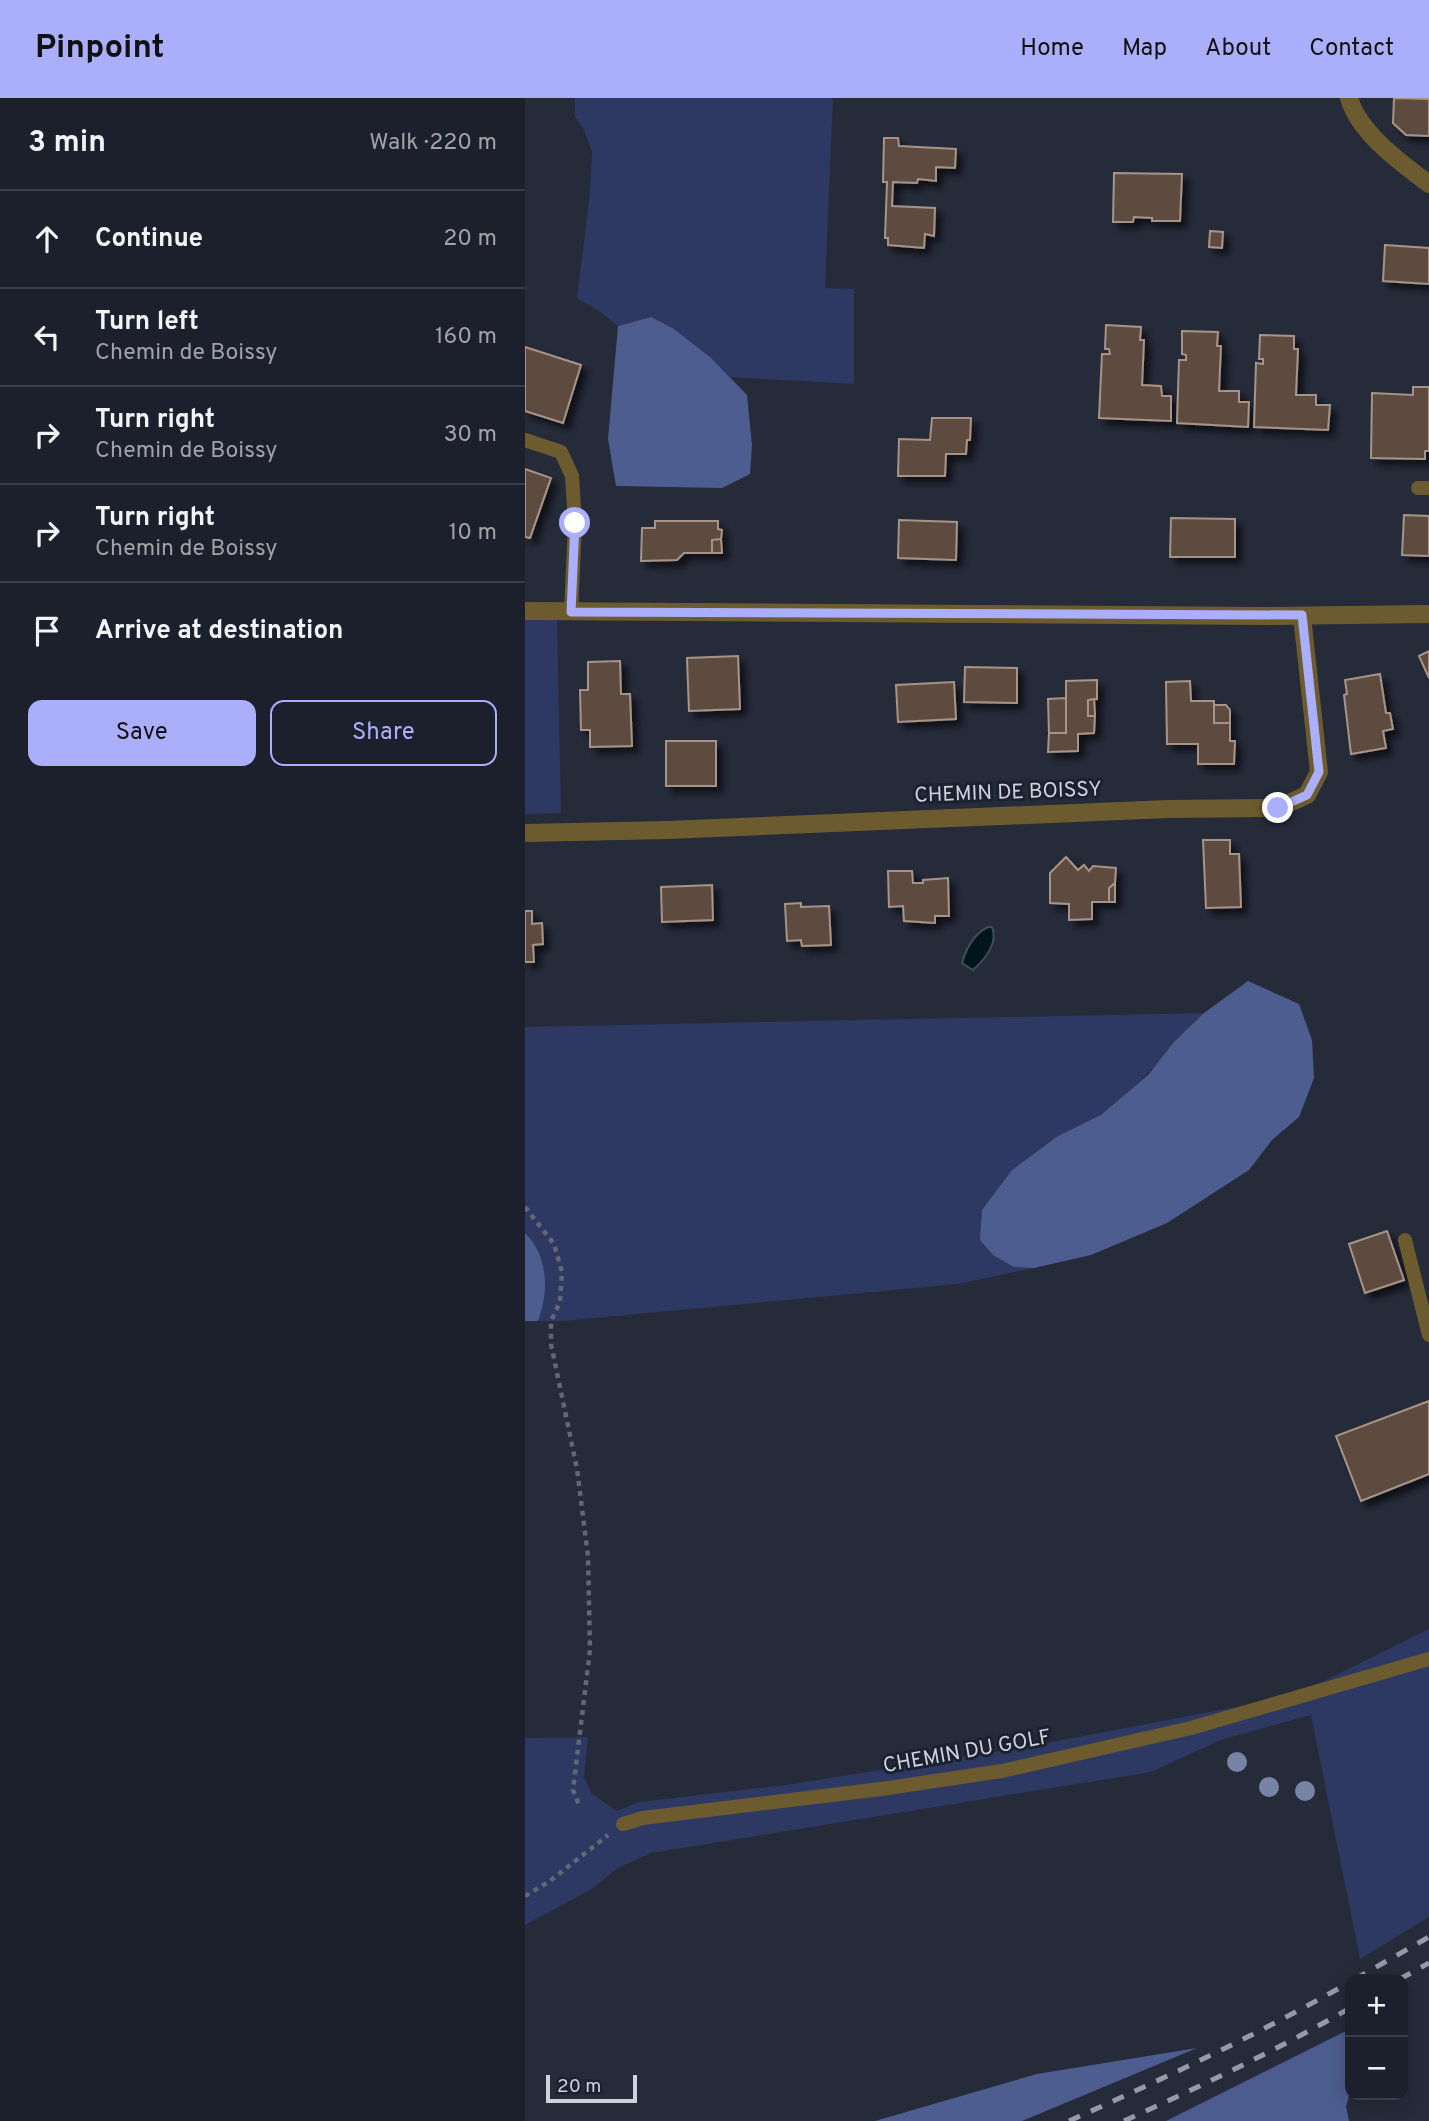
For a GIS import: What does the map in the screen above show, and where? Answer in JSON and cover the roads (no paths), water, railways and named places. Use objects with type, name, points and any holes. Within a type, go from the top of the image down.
[{"type":"street","points":[[1349,98],[1352,109],[1387,153],[1429,184]]},
{"type":"street","points":[[525,611],[1429,614]]},
{"type":"street","name":"CHEMIN DE BOISSY","points":[[525,833],[668,830],[1168,809],[1278,808],[1307,795],[1319,772],[1302,615]]},
{"type":"lane","points":[[525,440],[561,452],[572,476],[575,523],[571,612]]},
{"type":"lane","points":[[1405,1240],[1429,1335]]},
{"type":"lane","name":"CHEMIN DU GOLF","points":[[622,1824],[643,1818],[1002,1770],[1191,1728],[1429,1659]]},
{"type":"railway","points":[[1364,1974],[1429,1937]]},
{"type":"railway","points":[[1408,1975],[1429,1963]]},
{"type":"railway","points":[[1069,2121],[1211,2055],[1345,1985]]},
{"type":"railway","points":[[1124,2121],[1239,2067],[1345,2011]]}]
